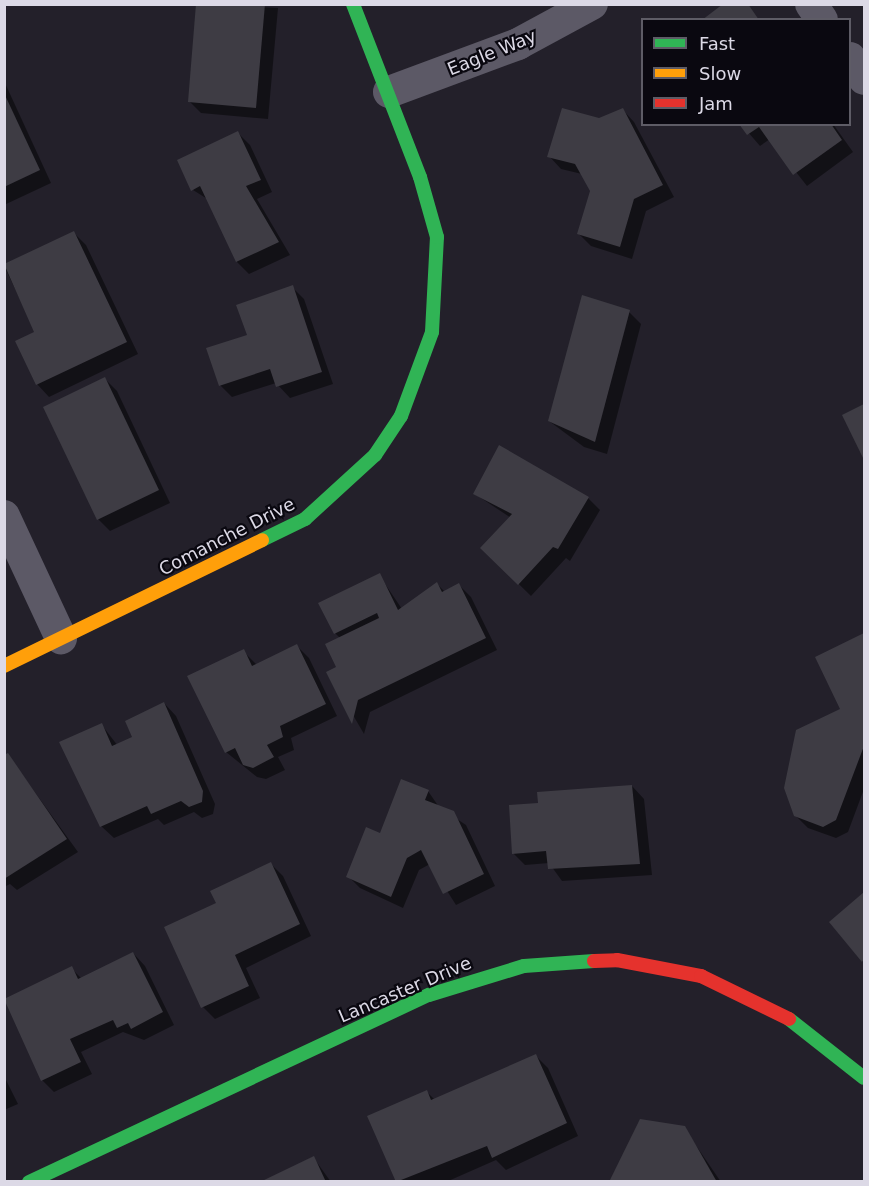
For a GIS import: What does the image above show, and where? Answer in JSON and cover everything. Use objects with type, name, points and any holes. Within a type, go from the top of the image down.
[{"type":"street","name":"Comanche Drive","points":[[4,666],[305,519],[375,455],[401,416],[432,332],[439,268],[430,206],[389,92],[353,4]]},
{"type":"street","name":"Eagle Way","points":[[389,92],[518,44],[592,4]]},
{"type":"street","points":[[811,4],[821,18]]},
{"type":"street","points":[[851,61],[864,79]]},
{"type":"street","points":[[4,516],[61,638]]},
{"type":"street","name":"Lancaster Drive","points":[[29,1182],[429,995],[476,977],[546,963],[617,960],[701,976],[742,992],[803,1027],[864,1078]]},
{"type":"building","points":[[196,4],[265,4],[256,108],[188,102]]},
{"type":"building","points":[[723,4],[748,4],[758,18],[705,18]]},
{"type":"building","points":[[4,93],[40,170],[4,187]]},
{"type":"building","points":[[562,108],[599,118],[623,108],[663,185],[634,199],[620,247],[577,234],[590,191],[575,164],[547,157]]},
{"type":"building","points":[[740,126],[832,126],[842,140],[793,175],[759,127],[747,135]]},
{"type":"building","points":[[238,131],[261,180],[246,186],[279,242],[236,262],[200,186],[191,191],[177,160]]},
{"type":"building","points":[[74,231],[127,342],[36,385],[15,341],[34,332],[4,264]]},
{"type":"building","points":[[293,285],[322,372],[276,387],[270,369],[219,386],[206,348],[247,335],[236,305]]},
{"type":"building","points":[[582,295],[630,310],[595,442],[548,421]]},
{"type":"building","points":[[105,377],[159,490],[97,520],[43,407]]},
{"type":"building","points":[[864,404],[864,460],[842,415]]},
{"type":"building","points":[[499,445],[589,497],[558,549],[553,547],[518,585],[480,548],[512,514],[473,494]]},
{"type":"building","points":[[380,573],[398,610],[437,582],[442,592],[459,583],[486,638],[358,700],[352,724],[326,672],[336,667],[325,644],[379,618],[377,613],[334,634],[318,603]]},
{"type":"building","points":[[864,633],[864,746],[836,820],[823,827],[794,816],[784,788],[796,730],[840,709],[815,657]]},
{"type":"building","points":[[297,644],[326,704],[280,726],[283,737],[267,745],[274,757],[253,768],[243,765],[235,748],[225,753],[187,676],[244,649],[252,666]]},
{"type":"building","points":[[164,702],[203,791],[202,802],[189,807],[181,801],[151,814],[147,806],[100,827],[59,742],[102,723],[112,746],[132,737],[125,721]]},
{"type":"building","points":[[8,753],[67,839],[4,879],[4,755]]},
{"type":"building","points":[[401,779],[429,790],[425,800],[454,811],[484,874],[443,894],[421,850],[407,858],[391,897],[346,877],[366,827],[380,833]]},
{"type":"building","points":[[632,785],[640,864],[548,869],[546,851],[512,854],[509,805],[538,803],[537,792]]},
{"type":"building","points":[[271,862],[300,924],[235,955],[249,986],[201,1008],[164,927],[216,903],[210,891]]},
{"type":"building","points":[[864,892],[864,959],[862,962],[829,922]]},
{"type":"building","points":[[133,952],[163,1012],[131,1029],[128,1023],[117,1028],[113,1020],[70,1039],[81,1062],[41,1081],[4,999],[72,966],[78,979]]},
{"type":"building","points":[[536,1054],[567,1123],[492,1158],[487,1146],[396,1182],[367,1116],[427,1090],[431,1100]]},
{"type":"building","points":[[640,1119],[685,1126],[717,1182],[609,1182]]},
{"type":"building","points":[[314,1156],[326,1182],[260,1182]]},
{"type":"traffic: fast","points":[[262,540],[305,519],[375,455],[401,416],[432,332],[437,237],[420,177],[353,4]]},
{"type":"traffic: fast","points":[[29,1182],[429,995],[524,966],[594,961]]},
{"type":"traffic: fast","points":[[789,1019],[864,1078]]},
{"type":"traffic: slow","points":[[4,666],[262,540]]},
{"type":"traffic: jam","points":[[594,961],[617,960],[701,976],[789,1019]]}]
